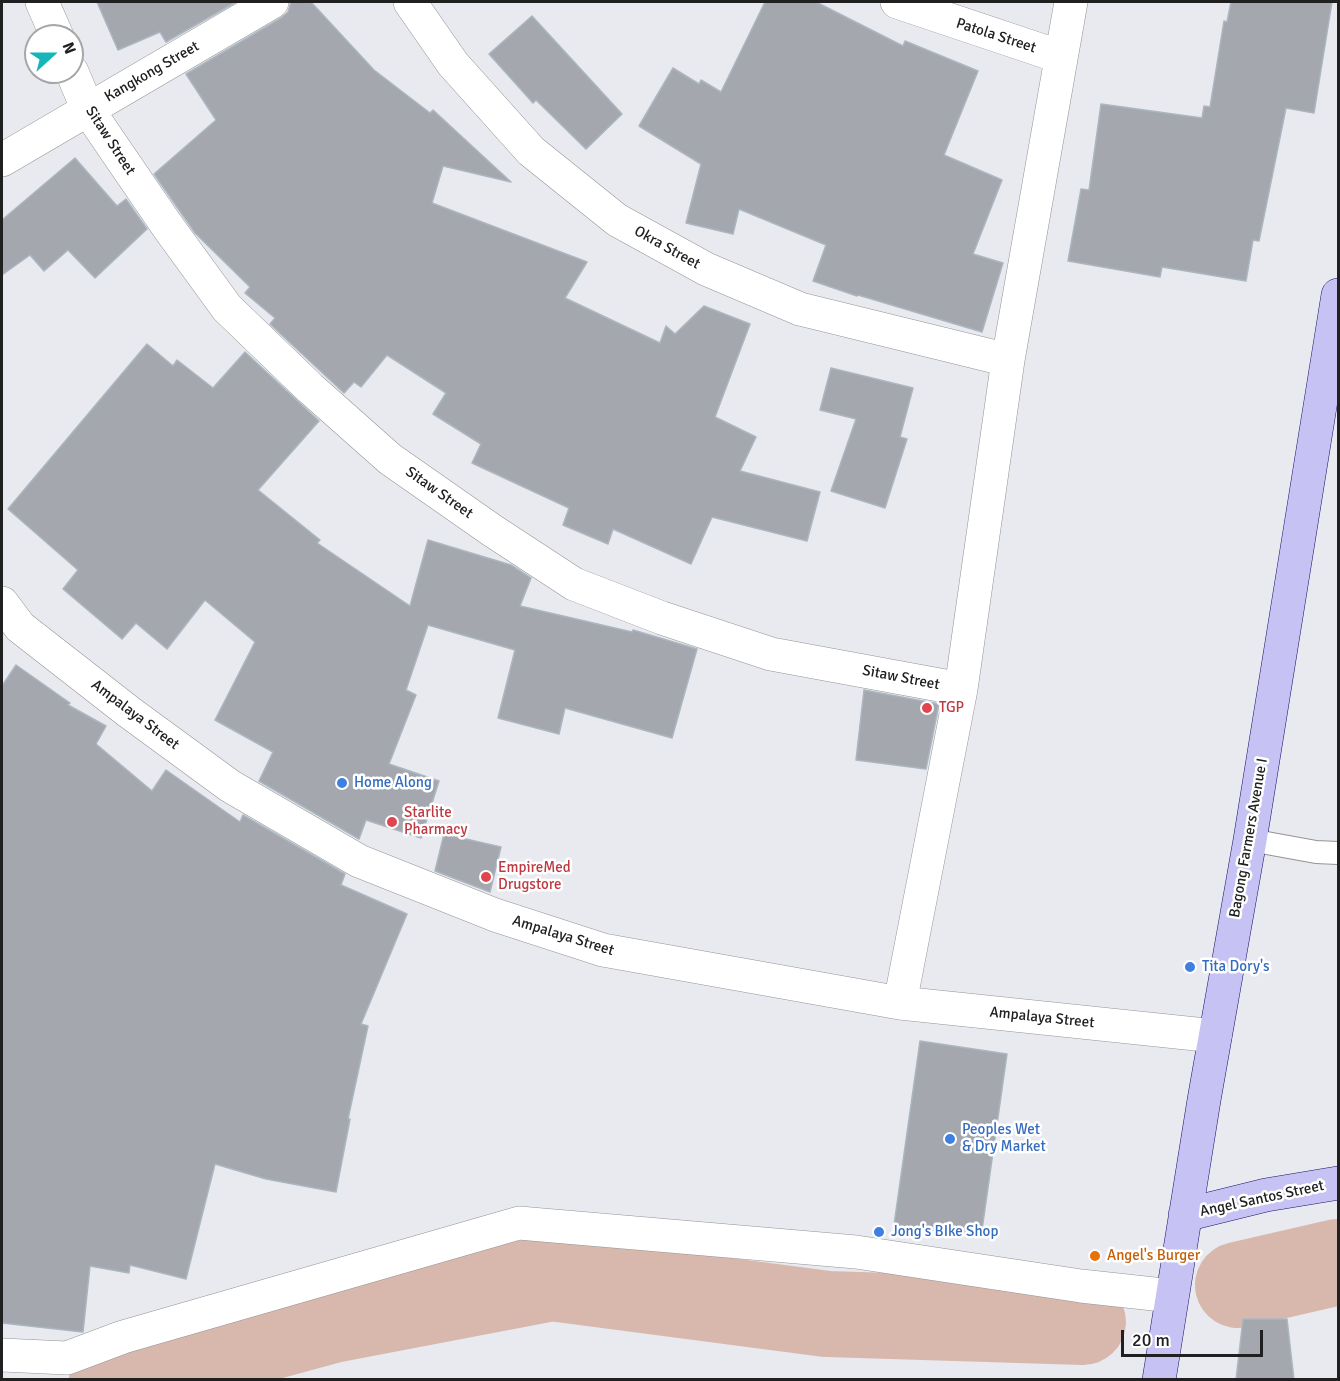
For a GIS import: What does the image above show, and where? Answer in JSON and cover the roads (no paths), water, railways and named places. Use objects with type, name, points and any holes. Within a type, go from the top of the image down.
[{"type":"street","points":[[42,2],[52,24]]},
{"type":"street","name":"Kangkong Street","points":[[2,160],[272,2]]},
{"type":"street","name":"Okra Street","points":[[410,2],[453,64],[531,151],[616,220],[706,269],[800,309],[1008,360]]},
{"type":"street","name":"Patola Street","points":[[897,2],[1061,57]]},
{"type":"street","points":[[900,1003],[961,689],[1008,360],[1071,2]]},
{"type":"street","name":"Sitaw Street","points":[[77,84],[88,110],[227,309],[310,388],[390,459],[493,531],[574,584],[662,618],[771,654],[961,689]]},
{"type":"street","name":"Bagong Farmers Avenue I","points":[[1159,1380],[1215,1036],[1329,407],[1338,295]]},
{"type":"street","name":"Ampalaya Street","points":[[2,603],[20,627],[129,712],[230,786],[359,861],[495,915],[603,950],[900,1003],[1215,1036]]},
{"type":"street","name":"Angel Santos Street","points":[[1185,1215],[1266,1195],[1338,1183]]},
{"type":"street","points":[[2,1355],[67,1358],[135,1334],[519,1223],[856,1252],[1081,1286],[1172,1296]]},
{"type":"lane","points":[[1250,840],[1316,852],[1338,853]]},
{"type":"waterway","points":[[1238,1285],[1338,1262]]},
{"type":"waterway","points":[[112,1380],[332,1320],[552,1278],[827,1314],[1083,1322]]},
{"type":"place","name":"TGP","points":[[927,708]]},
{"type":"place","name":"Home Along","points":[[342,783]]},
{"type":"place","name":"Starlite Pharmacy","points":[[392,822]]},
{"type":"place","name":"EmpireMed Drugstore","points":[[486,877]]},
{"type":"place","name":"Tita Dory's","points":[[1190,967]]},
{"type":"place","name":"Peoples Wet & Dry Market","points":[[950,1139]]},
{"type":"place","name":"Jong's BIke Shop","points":[[879,1232]]},
{"type":"place","name":"Angel's Burger","points":[[1095,1256]]}]
